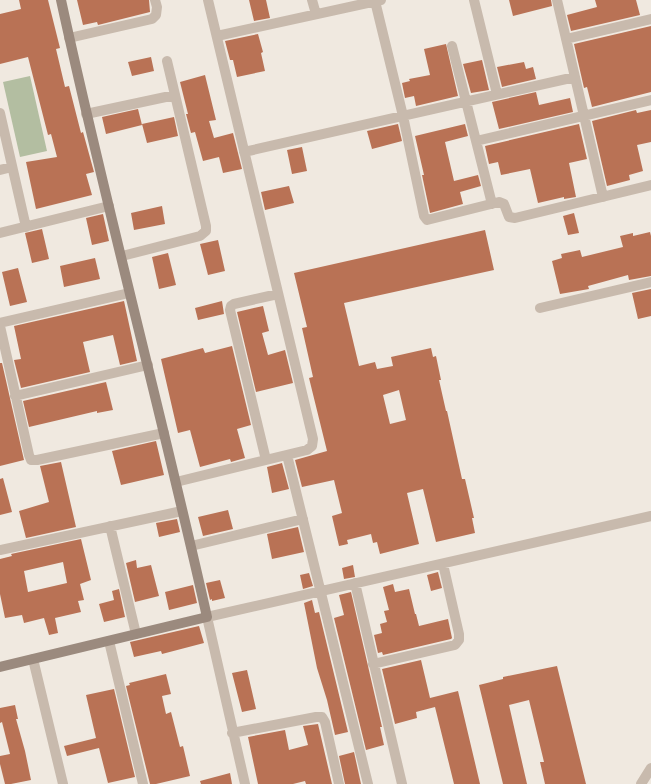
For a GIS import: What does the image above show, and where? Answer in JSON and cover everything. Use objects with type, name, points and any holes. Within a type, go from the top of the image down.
[{"type":"street","points":[[61,0],[86,114],[122,256],[129,293],[176,482],[232,733],[245,784]]},
{"type":"street","points":[[69,38],[152,19],[156,15],[157,7],[155,0]]},
{"type":"street","points":[[176,482],[307,450],[312,446],[313,440],[208,0]]},
{"type":"street","points":[[312,0],[316,14]]},
{"type":"street","points":[[474,0],[497,94]]},
{"type":"street","points":[[557,0],[603,197]]},
{"type":"street","points":[[217,36],[378,1],[425,218],[430,220],[499,202],[504,204],[509,217],[512,219],[651,185]]},
{"type":"street","points":[[566,39],[651,19]]},
{"type":"street","points":[[452,46],[492,204]]},
{"type":"street","points":[[122,256],[200,236],[206,231],[167,61]]},
{"type":"street","points":[[244,152],[575,76]]},
{"type":"street","points":[[86,114],[175,94]]},
{"type":"street","points":[[476,141],[651,100]]},
{"type":"street","points":[[0,113],[26,227]]},
{"type":"street","points":[[0,170],[12,167]]},
{"type":"street","points":[[0,233],[109,206]]},
{"type":"street","points":[[540,308],[651,282]]},
{"type":"street","points":[[129,293],[0,325],[29,455],[31,460],[37,460],[164,433]]},
{"type":"street","points":[[266,460],[230,310],[231,306],[234,304],[278,294]]},
{"type":"street","points":[[15,396],[148,365]]},
{"type":"street","points":[[287,455],[368,784]]},
{"type":"street","points":[[0,550],[182,511]]},
{"type":"street","points":[[0,666],[207,617],[651,516]]},
{"type":"street","points":[[191,546],[303,519]]},
{"type":"street","points":[[110,526],[136,634]]},
{"type":"street","points":[[373,664],[455,645],[459,640],[459,634],[442,564]]},
{"type":"street","points":[[355,583],[402,784]]},
{"type":"street","points":[[109,641],[143,784]]},
{"type":"street","points":[[32,659],[63,784]]},
{"type":"street","points":[[232,733],[322,717],[339,784]]},
{"type":"street","points":[[641,784],[651,771]]},
{"type":"green space","points":[[30,76],[47,151],[20,157],[3,82]]},
{"type":"building","points":[[19,0],[48,0],[60,48],[56,49],[65,87],[69,86],[81,133],[83,132],[94,172],[86,174],[92,195],[36,209],[26,162],[57,157],[51,134],[48,135],[28,57],[0,64],[0,14],[21,9]]},
{"type":"building","points":[[77,0],[149,0],[150,12],[98,25],[97,22],[83,25]]},
{"type":"building","points":[[249,0],[266,0],[270,18],[254,21]]},
{"type":"building","points":[[509,0],[551,0],[552,6],[513,16]]},
{"type":"building","points":[[595,0],[636,0],[640,15],[571,31],[567,15],[597,7]]},
{"type":"building","points":[[651,26],[651,92],[592,107],[587,87],[584,88],[574,44]]},
{"type":"building","points":[[258,34],[263,52],[261,53],[265,71],[237,77],[233,60],[230,60],[225,41]]},
{"type":"building","points":[[446,44],[458,96],[416,106],[414,96],[405,98],[402,83],[410,81],[409,79],[430,75],[424,49]]},
{"type":"building","points":[[151,57],[154,71],[132,76],[128,62]]},
{"type":"building","points":[[482,60],[489,90],[471,93],[463,64]]},
{"type":"building","points":[[524,62],[526,69],[533,67],[536,79],[502,87],[497,67]]},
{"type":"building","points":[[205,75],[216,120],[209,121],[214,138],[233,133],[242,169],[223,173],[219,157],[203,161],[195,132],[191,133],[180,82]]},
{"type":"building","points":[[536,92],[539,105],[570,98],[573,112],[499,129],[492,102]]},
{"type":"building","points":[[138,109],[142,125],[106,134],[102,117]]},
{"type":"building","points":[[636,110],[637,113],[651,110],[651,142],[637,145],[643,171],[629,175],[630,180],[607,186],[592,121]]},
{"type":"building","points":[[174,117],[178,136],[147,143],[142,124]]},
{"type":"building","points":[[398,124],[402,141],[372,149],[367,131]]},
{"type":"building","points":[[465,124],[468,136],[445,142],[454,181],[478,175],[481,186],[460,192],[463,204],[430,213],[422,175],[424,175],[415,136]]},
{"type":"building","points":[[579,124],[587,159],[569,163],[576,197],[564,199],[564,197],[538,203],[530,169],[501,175],[498,162],[489,164],[485,146]]},
{"type":"building","points":[[302,147],[307,171],[292,174],[287,150]]},
{"type":"building","points":[[289,186],[294,203],[265,210],[261,192]]},
{"type":"building","points":[[162,206],[165,224],[134,230],[131,213]]},
{"type":"building","points":[[574,213],[579,233],[568,235],[563,216]]},
{"type":"building","points":[[103,214],[109,241],[92,245],[86,218]]},
{"type":"building","points":[[42,229],[49,259],[32,263],[25,233]]},
{"type":"building","points":[[485,230],[494,270],[344,303],[359,366],[375,362],[377,369],[393,366],[391,357],[431,348],[433,357],[436,356],[441,380],[439,380],[446,411],[462,479],[465,479],[474,518],[472,518],[475,533],[436,542],[423,489],[407,493],[419,544],[380,554],[377,542],[373,543],[371,534],[347,540],[348,544],[339,546],[332,516],[342,513],[334,480],[302,487],[295,460],[327,451],[309,378],[313,377],[302,328],[307,327],[294,273]],"holes":[[[399,390],[406,420],[390,424],[383,395]]]},
{"type":"building","points":[[650,232],[651,276],[629,280],[628,275],[588,286],[589,289],[560,294],[552,261],[562,258],[561,254],[580,250],[582,257],[623,247],[620,236],[633,233],[633,236]]},
{"type":"building","points":[[218,240],[225,271],[208,275],[200,244]]},
{"type":"building","points":[[168,253],[176,285],[159,289],[152,257]]},
{"type":"building","points":[[95,258],[100,279],[64,287],[60,266]]},
{"type":"building","points":[[18,268],[27,302],[10,306],[2,272]]},
{"type":"building","points":[[651,289],[651,316],[638,319],[632,293]]},
{"type":"building","points":[[124,301],[137,361],[120,365],[113,335],[83,342],[90,372],[21,388],[14,360],[21,359],[14,326]]},
{"type":"building","points":[[222,301],[224,314],[198,320],[195,308]]},
{"type":"building","points":[[263,306],[269,331],[262,333],[268,355],[285,350],[293,383],[256,392],[237,312]]},
{"type":"building","points":[[232,346],[251,425],[237,429],[245,458],[231,462],[230,459],[200,467],[190,430],[178,433],[161,359],[203,348],[205,353]]},
{"type":"building","points":[[0,363],[2,363],[24,460],[0,466]]},
{"type":"building","points":[[106,382],[113,410],[97,413],[97,411],[29,427],[23,401]]},
{"type":"building","points":[[156,441],[164,475],[121,485],[112,451]]},
{"type":"building","points":[[61,462],[76,527],[26,538],[19,511],[49,502],[40,466]]},
{"type":"building","points":[[282,463],[289,489],[272,493],[267,467]]},
{"type":"building","points":[[3,478],[12,512],[0,515],[0,479]]},
{"type":"building","points":[[228,510],[233,529],[203,536],[198,517]]},
{"type":"building","points":[[177,519],[180,532],[159,537],[156,523]]},
{"type":"building","points":[[298,527],[304,552],[272,559],[267,534]]},
{"type":"building","points":[[81,539],[91,580],[80,584],[84,600],[78,601],[81,612],[55,618],[58,633],[49,635],[44,618],[24,623],[22,615],[5,618],[0,594],[0,559],[12,556],[11,554]],"holes":[[[63,562],[67,583],[28,592],[24,571]]]},
{"type":"building","points":[[136,560],[137,568],[151,565],[159,596],[135,602],[126,563]]},
{"type":"building","points":[[353,565],[355,577],[344,579],[342,568]]},
{"type":"building","points":[[438,572],[442,588],[431,591],[427,575]]},
{"type":"building","points":[[309,573],[313,586],[303,589],[300,575]]},
{"type":"building","points":[[220,580],[225,598],[212,601],[212,599],[210,600],[206,583]]},
{"type":"building","points":[[393,584],[395,592],[409,589],[419,626],[448,619],[452,638],[383,655],[382,652],[378,653],[374,635],[382,633],[380,624],[387,622],[384,611],[389,610],[383,587]]},
{"type":"building","points":[[193,585],[197,603],[169,610],[165,592]]},
{"type":"building","points":[[119,589],[125,617],[104,622],[99,604],[114,600],[112,591]]},
{"type":"building","points":[[351,592],[382,727],[380,727],[384,745],[366,750],[334,618],[344,615],[339,595]]},
{"type":"building","points":[[312,600],[315,613],[319,612],[348,732],[335,735],[327,700],[317,668],[304,603]]},
{"type":"building","points":[[199,626],[204,643],[162,654],[161,651],[134,657],[130,642]]},
{"type":"building","points":[[421,660],[430,698],[458,691],[480,784],[454,784],[435,707],[416,712],[417,718],[395,724],[382,669]]},
{"type":"building","points":[[557,666],[586,784],[545,784],[540,762],[544,762],[529,700],[509,705],[527,784],[503,784],[479,685],[503,679],[503,677]]},
{"type":"building","points":[[247,670],[256,709],[242,712],[232,673]]},
{"type":"building","points":[[166,674],[171,694],[162,696],[166,714],[171,712],[180,747],[183,746],[190,776],[150,784],[126,686],[130,685],[129,683]]},
{"type":"building","points":[[114,689],[135,777],[108,783],[99,748],[67,756],[64,746],[96,738],[86,695]]},
{"type":"building","points":[[15,705],[18,719],[16,719],[31,780],[5,784],[0,764],[0,756],[10,754],[2,722],[0,723],[0,708]]},
{"type":"building","points":[[318,724],[332,784],[306,784],[305,781],[293,784],[258,784],[248,737],[285,730],[289,750],[308,745],[303,726]]},
{"type":"building","points":[[354,752],[361,784],[345,784],[339,756]]},
{"type":"building","points":[[230,773],[232,784],[201,784],[200,781]]}]
